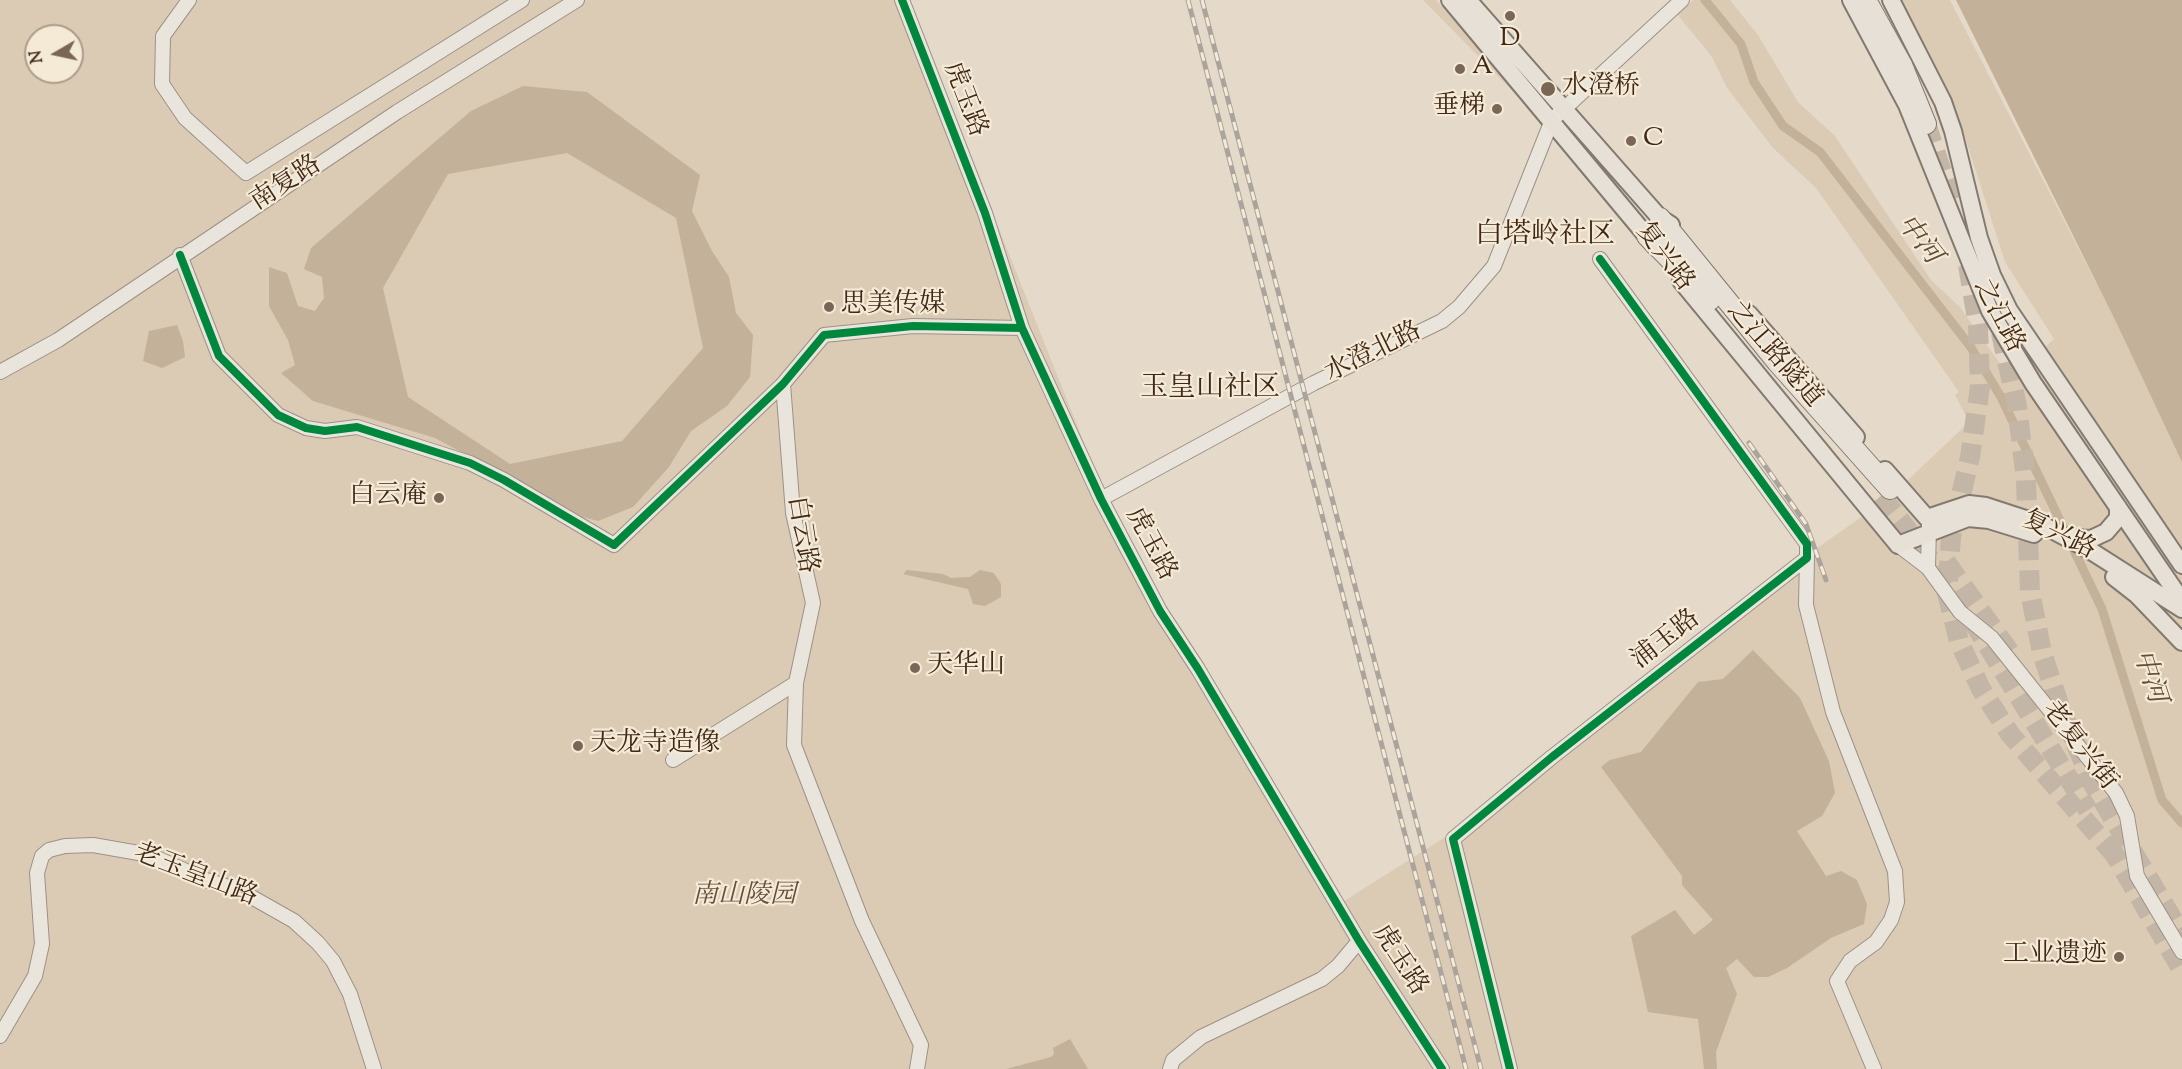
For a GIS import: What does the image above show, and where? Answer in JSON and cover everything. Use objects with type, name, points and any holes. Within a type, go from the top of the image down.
[{"type":"highway","points":[[1866,0],[1931,121],[1915,67],[1880,0]]},
{"type":"highway","name":"之江路隧道","points":[[1647,236],[1709,299],[1886,493],[1660,218]]},
{"type":"main road","name":"复兴路","points":[[1450,0],[1552,120],[1647,236],[1707,314],[1898,545],[1928,524],[1968,518],[1989,520],[2061,535],[2137,595],[2182,642]]},
{"type":"main road","name":"复兴路","points":[[1468,0],[1660,218],[1674,227],[1928,524]]},
{"type":"main road","name":"之江路","points":[[1851,0],[1907,105],[1990,311],[2033,383],[2167,579],[2182,608]]},
{"type":"main road","name":"之江路","points":[[1891,0],[1943,102],[1953,130],[1979,238],[2000,292],[2063,392],[2182,565]]},
{"type":"main road","points":[[2061,535],[2080,540],[2100,536],[2114,525],[2118,518],[2118,507]]},
{"type":"main road","points":[[2039,530],[2088,555]]},
{"type":"main road","name":"复兴路","points":[[2088,555],[2182,608]]},
{"type":"main road","name":"复兴路","points":[[2137,595],[2166,607],[2182,608]]},
{"type":"street","points":[[189,0],[163,36],[162,84],[185,118],[246,173],[522,0]]},
{"type":"street","name":"南复路","points":[[0,372],[19,364],[66,335],[180,255],[397,112],[577,0]]},
{"type":"street","name":"虎玉路","points":[[902,0],[985,213],[1022,328],[1101,500],[1160,611],[1198,669],[1359,940],[1442,1069]]},
{"type":"street","points":[[1552,120],[1682,0]]},
{"type":"street","name":"水澄北路","points":[[1101,500],[1314,383],[1443,321],[1459,308],[1494,266],[1552,120]]},
{"type":"street","points":[[180,255],[219,356],[278,416],[306,428],[325,431],[357,427],[470,463],[504,480],[614,545],[783,384],[824,335],[913,326],[1022,328]]},
{"type":"street","points":[[1600,260],[1807,544],[1806,605],[1833,712],[1895,872],[1896,902],[1887,927],[1876,942],[1850,961],[1837,981],[1874,1069]]},
{"type":"street","name":"白云路","points":[[783,384],[794,513],[813,603],[796,683],[794,745],[862,921],[921,1045],[917,1069]]},
{"type":"street","points":[[1928,524],[1928,568]]},
{"type":"street","name":"老复兴街","points":[[1898,545],[1928,568],[1960,612],[1992,638],[2116,794],[2127,816],[2137,876],[2182,952]]},
{"type":"street","name":"浦玉路","points":[[1510,1069],[1453,839],[1552,757],[1807,558]]},
{"type":"street","points":[[674,760],[796,683]]},
{"type":"street","name":"老玉皇山路","points":[[0,1036],[35,976],[42,944],[37,873],[42,856],[49,850],[65,846],[93,845],[150,855],[206,880],[241,891],[294,921],[318,943],[333,961],[350,994],[374,1069]]},
{"type":"street","points":[[1170,1069],[1173,1060],[1201,1037],[1322,979],[1338,966],[1359,940]]},
{"type":"green space","name":"南山陵园","points":[[0,0],[908,0],[1118,528],[1333,908],[1477,817],[1800,560],[1890,497],[1969,422],[1955,395],[1959,392],[1816,188],[1773,148],[1727,88],[1712,57],[1677,14],[1693,0],[1730,0],[1758,35],[1798,102],[1835,136],[1931,280],[1960,307],[2011,379],[2054,339],[2005,262],[1955,106],[1899,0],[1950,0],[2147,381],[2182,458],[2182,1069],[0,1069]]},
{"type":"green space","points":[[1423,0],[1436,0],[1538,117]]},
{"type":"shaded area","points":[[1956,0],[2182,0],[2182,462],[2118,326]]},
{"type":"shaded area","points":[[523,86],[587,92],[700,175],[692,211],[712,251],[729,277],[736,313],[753,335],[750,377],[727,406],[691,431],[669,467],[633,507],[598,521],[564,512],[517,482],[435,438],[313,401],[281,373],[295,365],[288,340],[269,306],[269,267],[287,273],[298,306],[315,311],[324,298],[322,277],[304,269],[311,248],[471,111]],"holes":[[[567,153],[676,218],[703,348],[622,441],[510,464],[408,397],[383,288],[448,174]]]},
{"type":"shaded area","points":[[177,325],[183,341],[185,357],[162,368],[143,361],[149,331]]},
{"type":"shaded area","points":[[907,570],[943,574],[951,578],[970,577],[980,570],[994,573],[1001,584],[1001,597],[985,606],[973,604],[968,589],[903,574]]},
{"type":"shaded area","points":[[1753,650],[1800,698],[1829,761],[1835,793],[1822,816],[1797,831],[1826,876],[1841,871],[1857,880],[1867,904],[1864,924],[1831,938],[1787,968],[1768,977],[1754,977],[1737,959],[1726,968],[1737,994],[1716,1052],[1717,1069],[1704,1069],[1698,1019],[1648,1012],[1631,936],[1675,910],[1694,935],[1713,920],[1682,885],[1682,876],[1601,767],[1610,760],[1641,752],[1698,682],[1723,679]]},
{"type":"shaded area","points":[[1070,1039],[1088,1069],[1006,1069],[1051,1057],[1054,1054],[1053,1048]]},
{"type":"waterway","name":"中河","points":[[1705,0],[1741,44],[1754,82],[1783,126],[1820,152],[1970,346],[2001,397],[2065,531]]},
{"type":"waterway","name":"中河","points":[[2070,542],[2102,609],[2162,800],[2182,823]]},
{"type":"tunnel","points":[[1926,124],[1952,202]]},
{"type":"tunnel","points":[[1968,265],[1978,325],[1980,387],[1970,457],[1951,537],[1947,593],[1959,641],[1981,689],[2010,734],[2115,855]]},
{"type":"tunnel","points":[[1988,274],[2017,406],[2026,480],[2030,592],[2042,653],[2061,710],[2093,784]]},
{"type":"tunnel","points":[[1881,496],[1937,568]]},
{"type":"tunnel","points":[[1946,562],[2014,658]]},
{"type":"tunnel","points":[[1972,620],[2088,810]]},
{"type":"tunnel","points":[[2087,774],[2182,935]]},
{"type":"tunnel","points":[[2109,845],[2182,970]]},
{"type":"railway","points":[[1188,0],[1466,1069]]},
{"type":"railway","points":[[1202,0],[1481,1069]]},
{"type":"railway","points":[[1749,443],[1806,524],[1826,580]]},
{"type":"cycle path","points":[[902,0],[985,213],[1022,328],[1101,499],[1160,611],[1198,669],[1359,941],[1442,1069]]},
{"type":"cycle path","points":[[180,255],[219,356],[278,415],[306,428],[325,431],[357,427],[470,463],[504,480],[614,545],[783,384],[824,335],[913,326],[1022,328]]},
{"type":"cycle path","points":[[1510,1069],[1453,839],[1552,757],[1807,558],[1807,544],[1600,259]]},
{"type":"place","name":"D","points":[[1510,16]]},
{"type":"place","name":"A","points":[[1460,69]]},
{"type":"place","name":"水澄桥","points":[[1548,89]]},
{"type":"place","name":"垂梯","points":[[1497,109]]},
{"type":"place","name":"C","points":[[1631,141]]},
{"type":"place","name":"思美传媒","points":[[829,307]]},
{"type":"place","name":"白云庵","points":[[439,498]]},
{"type":"place","name":"天华山","points":[[915,668]]},
{"type":"place","name":"天龙寺造像","points":[[578,746]]},
{"type":"place","name":"工业遗迹","points":[[2119,957]]},
{"type":"district","name":"白塔岭社区","points":[[1545,237]]},
{"type":"district","name":"玉皇山社区","points":[[1210,390]]}]
